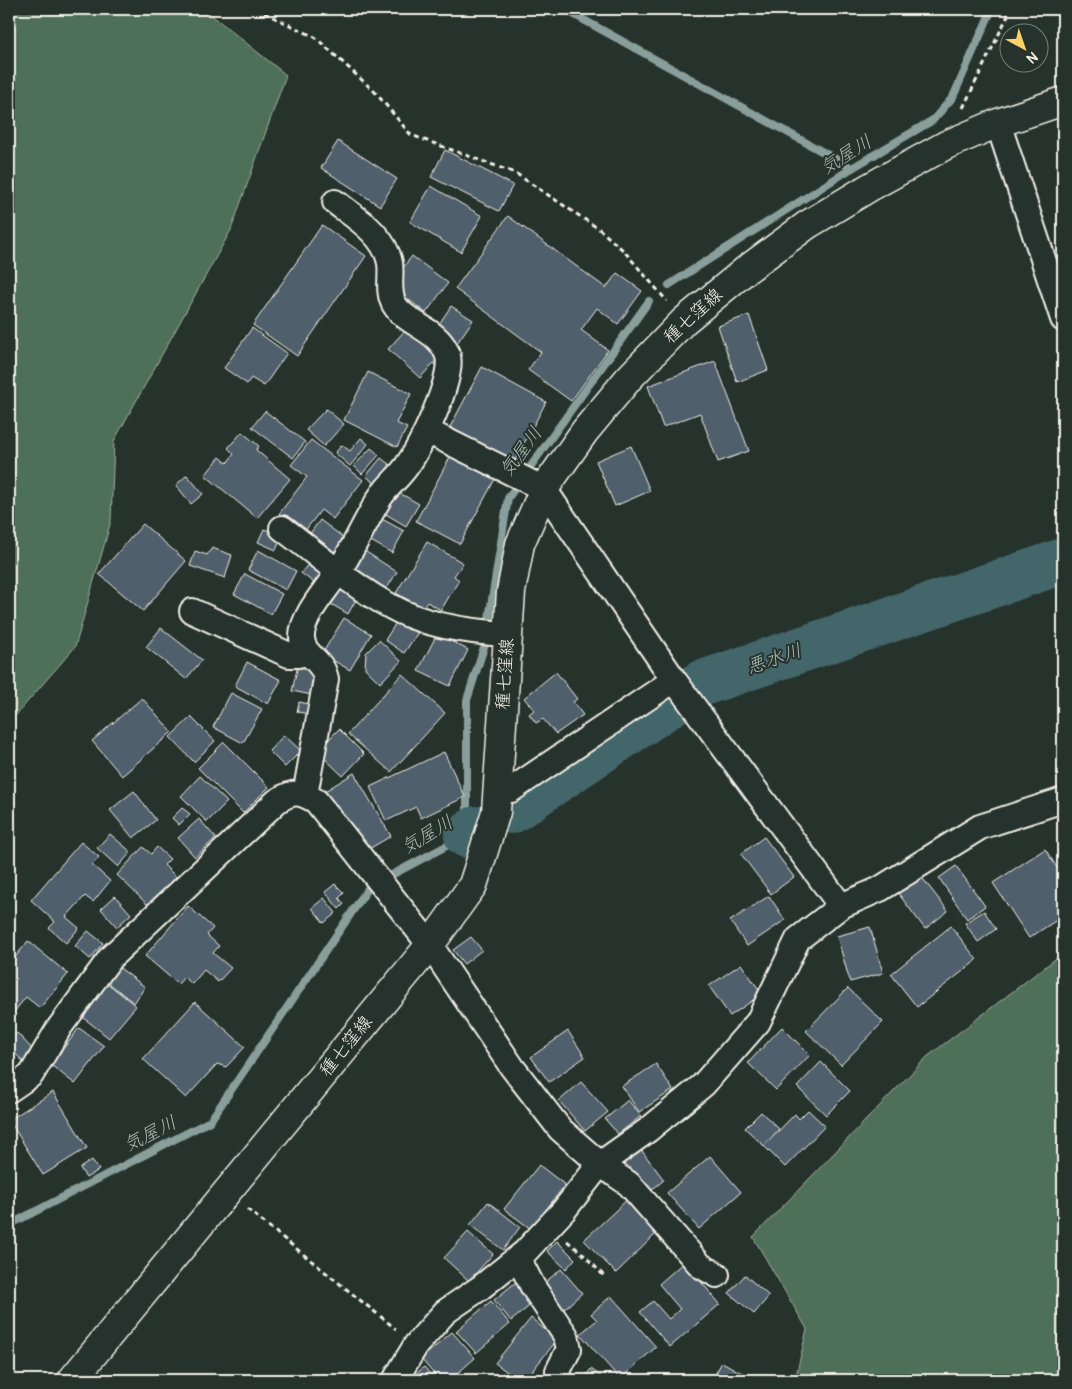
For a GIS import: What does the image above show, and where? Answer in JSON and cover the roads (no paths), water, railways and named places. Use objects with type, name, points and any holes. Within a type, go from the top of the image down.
[{"type":"main road","name":"種七窪線","points":[[72,1380],[430,945],[473,885],[496,812],[494,633],[511,592],[520,544],[527,480],[584,431],[629,378],[684,320],[746,270],[807,225],[870,187],[946,145],[998,123],[1063,101]]},
{"type":"street","points":[[998,123],[1063,318]]},
{"type":"street","points":[[305,794],[326,678],[322,668],[305,650],[302,630],[312,610],[339,571],[382,495],[406,467],[427,432],[448,376],[448,358],[445,348],[434,336],[394,305],[391,296],[390,262],[385,249],[372,231],[335,202]]},
{"type":"street","points":[[427,432],[527,480],[841,906]]},
{"type":"street","points":[[282,528],[365,591],[391,607],[436,624],[494,633]]},
{"type":"street","points":[[192,610],[289,655],[299,655],[305,650]]},
{"type":"street","points":[[497,792],[511,790],[681,690]]},
{"type":"street","points":[[9,1090],[31,1075],[59,1028],[111,957],[277,801],[290,793],[305,794],[316,801],[430,945],[512,1067],[560,1129],[600,1164],[629,1184],[701,1266],[717,1275]]},
{"type":"street","points":[[395,1380],[416,1345],[445,1312],[480,1288],[525,1252],[600,1164],[648,1130],[704,1085],[758,1022],[798,938],[841,906],[880,889],[980,826],[1063,800]]},
{"type":"street","points":[[518,1258],[533,1287],[566,1336],[569,1349],[558,1371]]},
{"type":"waterway","points":[[564,9],[852,168]]},
{"type":"waterway","name":"気屋川","points":[[669,285],[852,168],[933,120],[953,97],[992,9]]},
{"type":"waterway","name":"気屋川","points":[[9,1225],[210,1121],[369,887],[467,835],[467,700],[485,644],[508,498],[649,301]]},
{"type":"waterway","name":"悪水川","points":[[511,811],[700,684],[1063,561]]},
{"type":"waterway","name":"悪水川","points":[[467,835],[476,829]]}]
